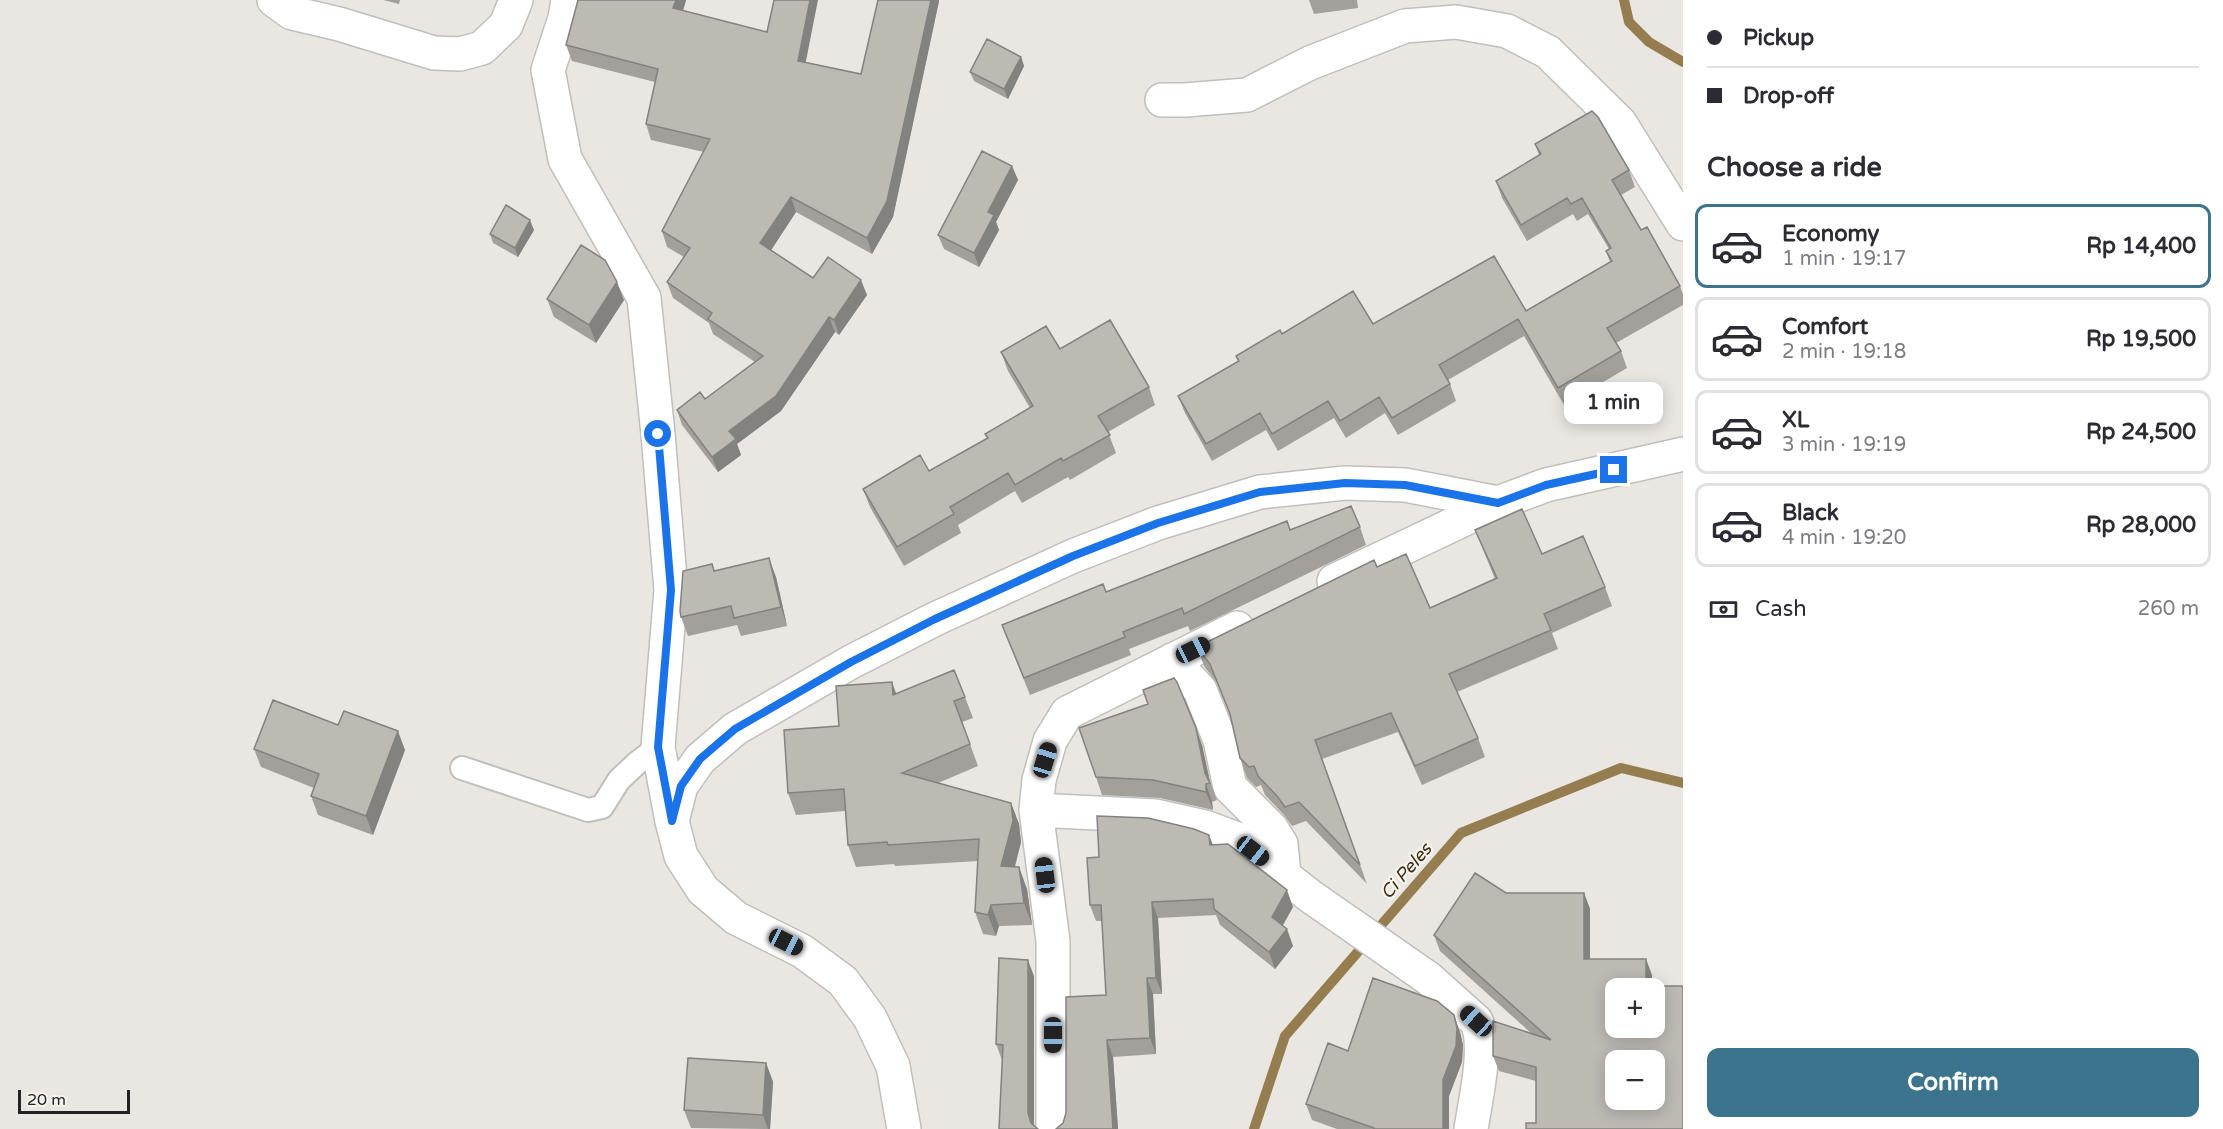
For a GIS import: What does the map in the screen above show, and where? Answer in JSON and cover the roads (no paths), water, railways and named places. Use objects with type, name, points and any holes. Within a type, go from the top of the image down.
[{"type":"main road","points":[[274,0],[292,13],[339,24],[434,53],[460,54],[482,48],[506,25],[516,0]]},
{"type":"main road","points":[[568,0],[565,18],[548,70],[565,159],[644,298],[671,590],[658,747],[681,855],[703,890],[736,918],[802,951],[843,981],[870,1018],[893,1066],[904,1129]]},
{"type":"main road","points":[[1162,100],[1247,95],[1310,63],[1405,26],[1456,22],[1507,31],[1548,52],[1620,123],[1683,224]]},
{"type":"main road","points":[[1308,593],[1498,503],[1546,485],[1683,454]]},
{"type":"main road","points":[[672,821],[681,786],[700,759],[735,729],[851,662],[935,619],[1084,551],[1158,523],[1260,492],[1345,483],[1405,485],[1498,503]]},
{"type":"main road","points":[[1053,1129],[1053,941],[1036,810],[1039,780],[1050,741],[1067,713],[1266,614]]},
{"type":"main road","points":[[1172,660],[1200,690],[1220,740],[1230,787],[1271,828],[1281,844],[1284,875]]},
{"type":"main road","points":[[1036,810],[1156,816],[1205,827],[1237,839],[1310,896],[1428,978],[1476,1021],[1481,1030],[1482,1044],[1471,1129]]},
{"type":"lane","points":[[462,768],[588,810],[596,810],[607,801],[625,775],[658,747]]},
{"type":"waterway","points":[[1624,0],[1629,22],[1649,42],[1683,62]]},
{"type":"waterway","name":"Ci Peles","points":[[1254,1129],[1285,1036],[1461,833],[1621,768],[1683,783]]}]
